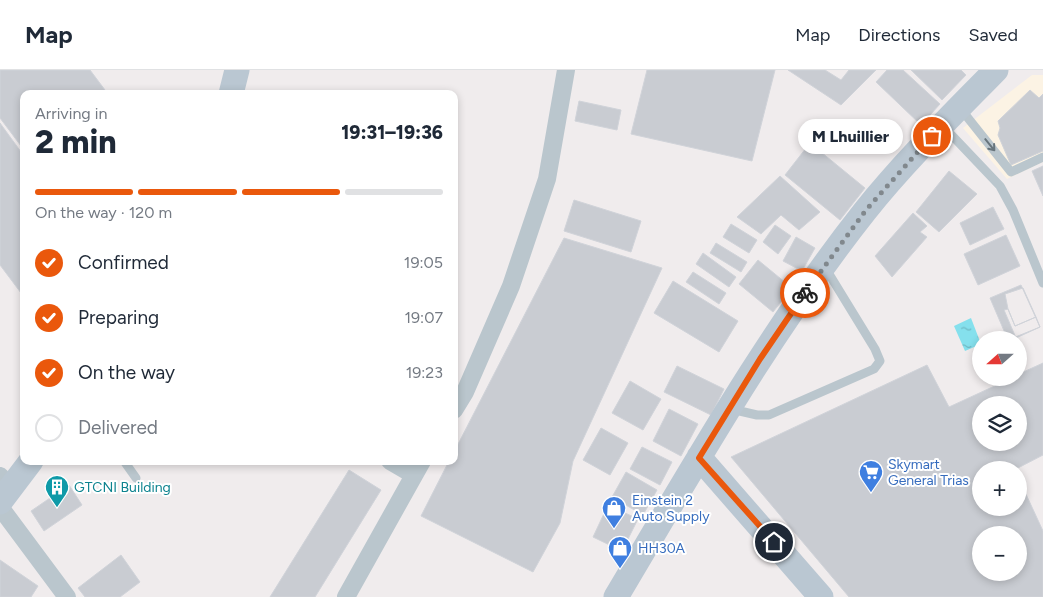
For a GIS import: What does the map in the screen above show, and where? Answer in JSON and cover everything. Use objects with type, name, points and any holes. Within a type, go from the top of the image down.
[{"type":"main road","points":[[232,90],[237,70]]},
{"type":"main road","points":[[616,597],[729,408],[824,266],[866,210],[942,125],[996,70]]},
{"type":"main road","points":[[699,458],[821,597]]},
{"type":"main road","points":[[2,493],[27,465]]},
{"type":"street","points":[[458,403],[465,392],[511,286],[547,179],[566,70]]},
{"type":"street","points":[[346,597],[418,468]]},
{"type":"street","points":[[2,493],[67,597]]},
{"type":"lane","points":[[960,107],[1011,172],[1043,158]]},
{"type":"lane","points":[[942,125],[1000,186],[1040,270],[1043,283]]},
{"type":"lane","points":[[729,408],[757,415],[769,415],[874,369],[880,361],[875,349],[824,266]]},
{"type":"lane","points":[[127,465],[136,478]]},
{"type":"shaded area","points":[[1032,75],[1043,75],[1043,162],[1007,179],[963,128]]},
{"type":"water","points":[[971,318],[976,331],[972,331],[972,348],[965,351],[954,326]]},
{"type":"building","points":[[0,70],[90,70],[105,90],[20,90],[20,145],[0,118]]},
{"type":"building","points":[[647,70],[775,70],[752,161],[631,134]]},
{"type":"building","points":[[788,70],[825,70],[841,80],[849,70],[876,70],[841,105]]},
{"type":"building","points":[[887,70],[903,70],[940,104],[921,125],[876,82]]},
{"type":"building","points":[[911,70],[961,70],[966,75],[942,100]]},
{"type":"building","points":[[1030,90],[1039,98],[1043,94],[1043,151],[1011,165],[998,135],[1000,128],[998,121]]},
{"type":"building","points":[[579,101],[621,110],[617,130],[575,121]]},
{"type":"building","points":[[0,123],[20,150],[20,292],[0,265]]},
{"type":"building","points":[[810,143],[865,188],[840,220],[785,175]]},
{"type":"building","points":[[1043,166],[1043,196],[1032,171]]},
{"type":"building","points":[[949,171],[977,194],[939,232],[916,212]]},
{"type":"building","points":[[780,176],[820,212],[799,230],[781,215],[761,234],[737,217]]},
{"type":"building","points":[[574,200],[641,221],[631,252],[564,231]]},
{"type":"building","points":[[993,207],[1004,229],[970,245],[960,223]]},
{"type":"building","points":[[913,213],[927,226],[920,232],[927,237],[892,277],[875,256]]},
{"type":"building","points":[[731,224],[757,240],[749,253],[723,237]]},
{"type":"building","points":[[775,225],[791,236],[778,254],[763,242]]},
{"type":"building","points":[[1006,235],[1020,266],[978,285],[964,254]]},
{"type":"building","points":[[796,237],[815,248],[802,271],[783,261]]},
{"type":"building","points":[[564,238],[662,268],[573,461],[560,523],[533,572],[421,516],[447,465],[458,465],[458,444]]},
{"type":"building","points":[[716,243],[747,262],[741,272],[710,253]]},
{"type":"building","points":[[703,253],[736,277],[729,287],[696,264]]},
{"type":"building","points":[[758,260],[792,288],[773,312],[739,284]]},
{"type":"building","points":[[693,272],[726,293],[719,304],[686,282]]},
{"type":"building","points":[[673,281],[738,321],[719,352],[654,313]]},
{"type":"building","points":[[1021,285],[1040,327],[1028,332],[1004,331],[990,298]]},
{"type":"building","points":[[1023,288],[1036,317],[1015,326],[1008,309],[1005,294]]},
{"type":"building","points":[[1008,309],[1015,326],[1036,317],[1040,327],[1028,332],[1013,331],[1004,310]]},
{"type":"building","name":"Skymart General Trias","points":[[1043,363],[1043,455],[1027,463],[1027,461],[972,461],[972,516],[1027,516],[1027,496],[1043,531],[1043,597],[849,597],[731,457],[927,365],[949,407],[972,396],[972,451],[1027,451],[1027,396],[973,396],[995,386],[1028,386],[1028,370]]},
{"type":"building","points":[[677,366],[724,389],[711,415],[664,392]]},
{"type":"building","points":[[630,381],[661,399],[643,430],[612,413]]},
{"type":"building","points":[[669,409],[698,424],[681,456],[653,441]]},
{"type":"building","points":[[601,428],[628,443],[610,475],[583,460]]},
{"type":"building","points":[[642,447],[672,462],[660,485],[630,469]]},
{"type":"building","points":[[349,470],[381,490],[315,597],[270,597]]},
{"type":"building","points":[[626,472],[657,490],[643,515],[612,497]]},
{"type":"building","name":"GTCNI Building","points":[[69,485],[82,505],[44,531],[31,511]]},
{"type":"building","points":[[608,505],[638,519],[622,551],[593,537]]},
{"type":"building","points":[[121,555],[140,582],[120,597],[85,597],[78,588]]},
{"type":"building","points":[[0,560],[38,586],[31,597],[0,597]]},
{"type":"way so far","points":[[805,293],[866,210],[932,136]]},
{"type":"place","name":"M Lhuillier","points":[[932,136]]},
{"type":"place","name":"Skymart General Trias","points":[[871,493]]},
{"type":"place","name":"GTCNI Building","points":[[57,508]]},
{"type":"place","name":"Einstein 2 Auto Supply","points":[[614,529]]},
{"type":"place","name":"HH30A","points":[[620,569]]},
{"type":"route","points":[[774,542],[699,458],[760,359],[805,293]]}]
